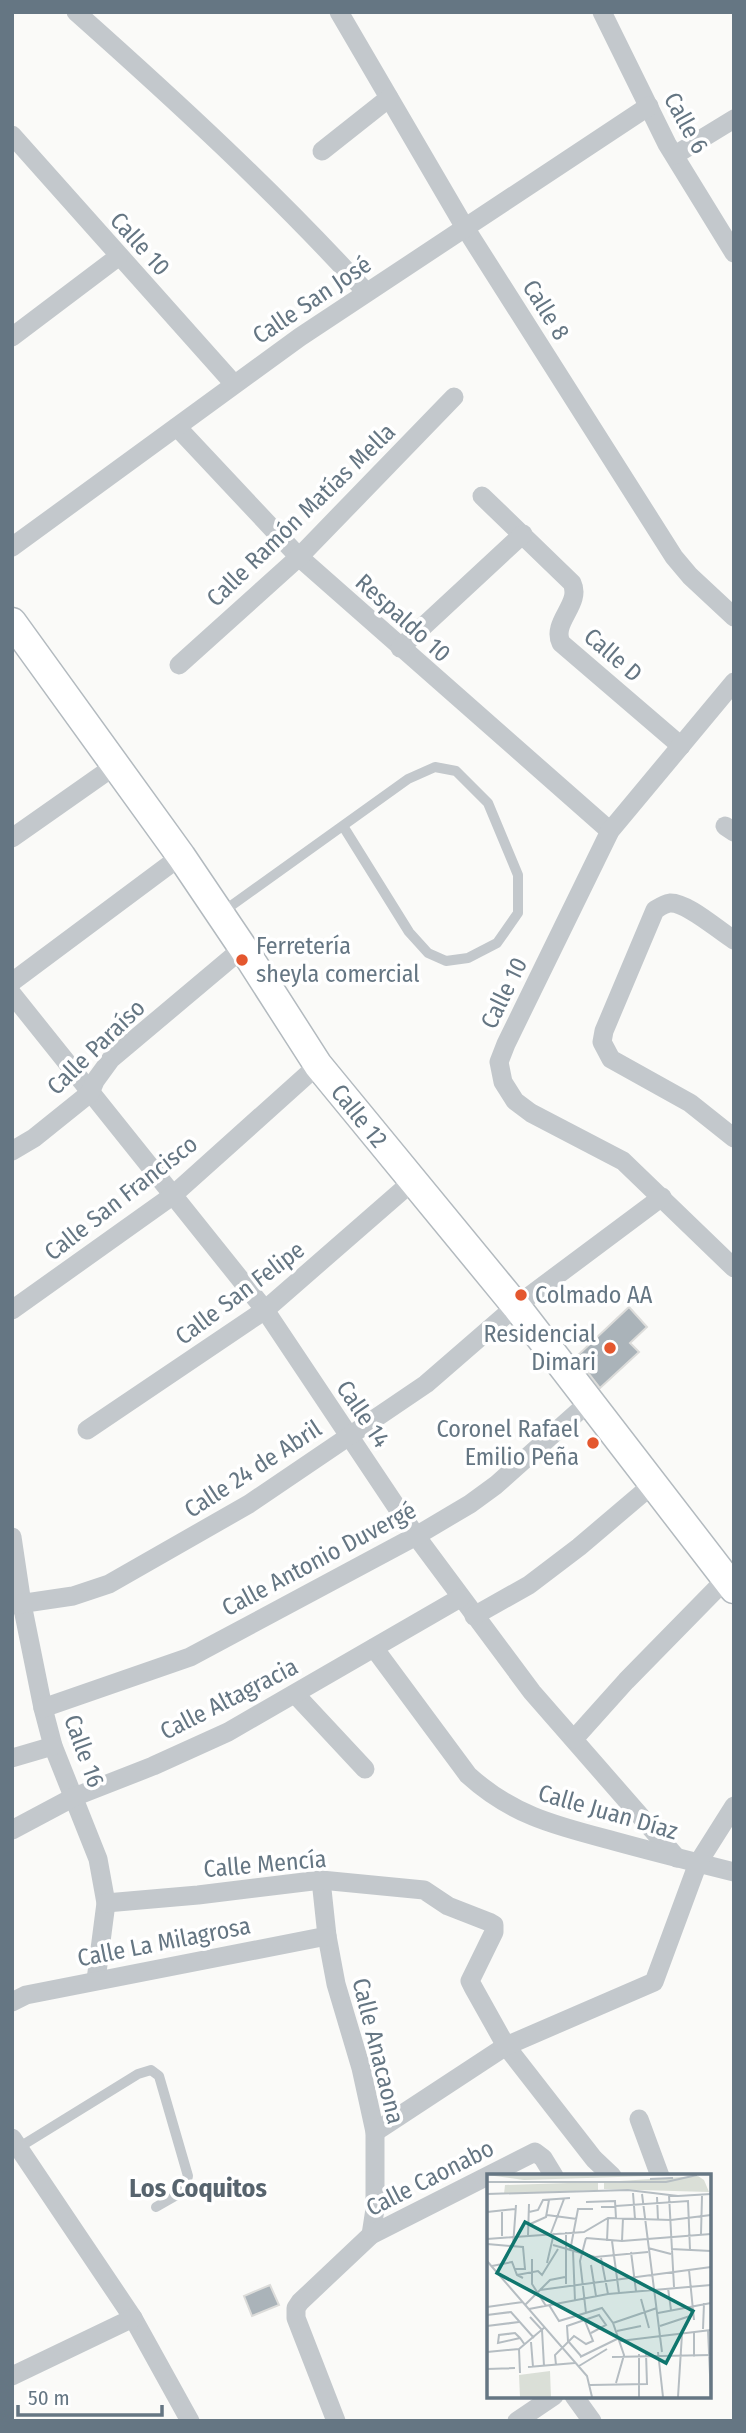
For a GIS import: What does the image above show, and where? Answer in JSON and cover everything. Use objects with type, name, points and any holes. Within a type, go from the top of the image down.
[{"type":"main road","name":"Calle 12","points":[[12,622],[181,856],[318,1065],[516,1306],[730,1584]]},
{"type":"street","points":[[76,12],[169,96],[333,256],[366,292]]},
{"type":"street","name":"Calle 8","points":[[339,12],[464,226],[674,557],[734,617]]},
{"type":"street","name":"Calle 6","points":[[602,12],[675,155],[734,253]]},
{"type":"street","points":[[322,151],[389,99]]},
{"type":"street","name":"Calle San José","points":[[12,547],[234,384],[366,292],[649,106]]},
{"type":"street","points":[[675,155],[734,119]]},
{"type":"street","name":"Calle 10","points":[[12,135],[234,384]]},
{"type":"street","points":[[12,337],[118,257]]},
{"type":"street","name":"Calle Ramón Matías Mella","points":[[179,665],[299,557],[454,397]]},
{"type":"street","name":"Respaldo 10","points":[[177,427],[299,557],[610,831]]},
{"type":"street","name":"Calle D","points":[[482,496],[572,583],[575,594],[559,629],[561,643],[681,746]]},
{"type":"street","points":[[400,648],[523,534]]},
{"type":"street","name":"Calle 10","points":[[734,682],[610,831],[499,1062],[503,1082],[514,1101],[531,1113],[623,1161],[734,1268]]},
{"type":"street","points":[[12,838],[116,765]]},
{"type":"street","points":[[12,982],[181,856]]},
{"type":"street","points":[[734,940],[685,907],[673,903],[663,904],[655,910],[604,1031],[602,1042],[605,1051],[619,1065],[690,1103],[734,1138]]},
{"type":"street","name":"Calle Paraíso","points":[[12,1151],[34,1138],[90,1093],[111,1059],[243,948]]},
{"type":"street","name":"Calle 14","points":[[12,994],[265,1310],[416,1536],[532,1692],[677,1858]]},
{"type":"street","name":"Calle San Francisco","points":[[12,1310],[172,1196],[318,1065]]},
{"type":"street","name":"Calle San Felipe","points":[[87,1430],[265,1310],[413,1181]]},
{"type":"street","name":"Calle 24 de Abril","points":[[17,1604],[73,1596],[109,1584],[249,1504],[426,1384],[516,1306],[662,1197]]},
{"type":"street","name":"Calle Antonio Duvergé","points":[[43,1707],[190,1657],[416,1536],[496,1485],[589,1402]]},
{"type":"street","points":[[474,1616],[529,1585],[652,1485]]},
{"type":"street","name":"Calle 16","points":[[12,1537],[17,1604],[53,1745],[98,1858],[106,1903],[96,1980]]},
{"type":"street","points":[[574,1739],[626,1681],[730,1584]]},
{"type":"street","name":"Calle Altagracia","points":[[12,1830],[74,1797],[153,1766],[228,1732],[460,1598]]},
{"type":"street","name":"Calle Juan Díaz","points":[[374,1648],[468,1775],[508,1806],[551,1825],[734,1872]]},
{"type":"street","points":[[295,1694],[365,1769]]},
{"type":"street","points":[[12,1758],[53,1745]]},
{"type":"street","points":[[375,2132],[506,2046],[654,1982],[698,1863],[734,1806]]},
{"type":"street","name":"Calle Mencía","points":[[106,1903],[321,1880],[424,1890],[448,1906],[494,1925],[494,1932],[470,1981],[506,2046],[594,2159],[610,2174]]},
{"type":"street","name":"Calle Anacaona","points":[[321,1880],[336,1984],[361,2068],[375,2132],[375,2208],[371,2235]]},
{"type":"street","name":"Calle La Milagrosa","points":[[12,2002],[26,1995],[96,1980],[327,1936]]},
{"type":"street","points":[[639,2119],[659,2174]]},
{"type":"street","points":[[15,2143],[133,2318],[190,2421]]},
{"type":"street","name":"Calle Caonabo","points":[[492,2174],[535,2152],[543,2158],[553,2174]]},
{"type":"street","name":"Calle Caonabo","points":[[337,2421],[296,2318],[296,2308],[371,2235],[487,2176]]},
{"type":"street","points":[[13,2374],[133,2318]]},
{"type":"street","points":[[517,2421],[551,2398]]},
{"type":"street","points":[[575,2398],[592,2421]]},
{"type":"lane","points":[[220,914],[343,825],[408,779],[435,767],[456,771],[488,803],[519,875],[518,913],[497,943],[468,958],[446,961],[428,953],[409,932],[343,825]]},
{"type":"lane","points":[[15,2143],[138,2074],[151,2070],[159,2076],[188,2176],[184,2191],[156,2207]]},
{"type":"building","name":"Residencial Dimari","points":[[629,1307],[647,1327],[630,1343],[639,1352],[600,1388],[576,1357]]},
{"type":"building","points":[[270,2285],[279,2305],[252,2316],[244,2296]]},
{"type":"place","name":"Ferretería sheyla comercial","points":[[242,960]]},
{"type":"place","name":"Colmado AA","points":[[521,1295]]},
{"type":"place","name":"Residencial Dimari","points":[[610,1348]]},
{"type":"place","name":"Coronel Rafael Emilio Peña","points":[[593,1443]]},
{"type":"district","name":"Los Coquitos","points":[[198,2188]]}]
